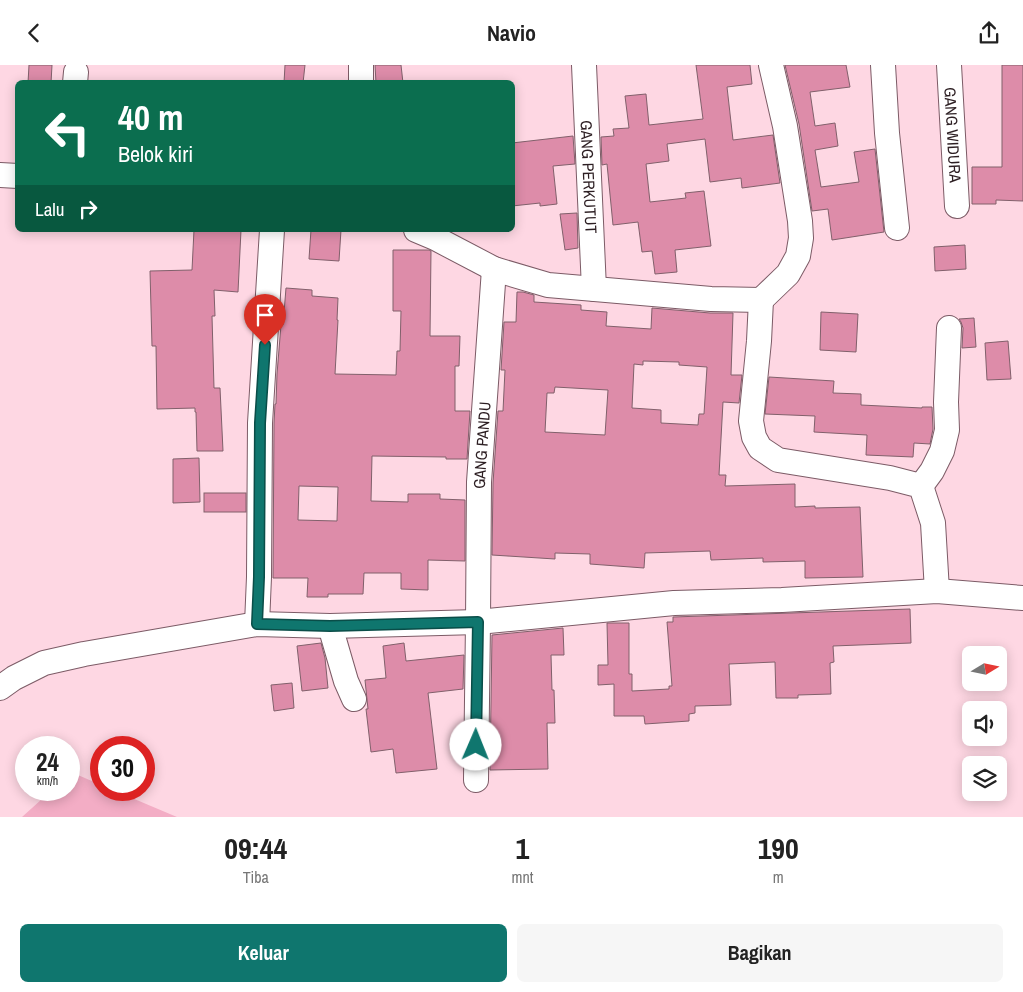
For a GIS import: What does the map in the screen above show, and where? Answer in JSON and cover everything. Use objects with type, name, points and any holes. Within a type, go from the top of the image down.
[{"type":"street","points":[[361,65],[361,80]]},
{"type":"street","name":"GANG PERKUTUT","points":[[584,65],[594,289]]},
{"type":"street","points":[[771,65],[785,126],[801,238],[798,256],[788,274],[761,300],[751,421],[754,437],[760,448],[778,460],[890,478],[922,486]]},
{"type":"street","points":[[883,65],[887,133],[897,228]]},
{"type":"street","name":"GANG WIDURA","points":[[949,65],[957,206]]},
{"type":"street","points":[[0,175],[15,176]]},
{"type":"street","points":[[257,624],[260,423],[272,232]]},
{"type":"street","points":[[421,232],[494,269],[548,285],[711,299],[761,300]]},
{"type":"street","name":"GANG PANDU","points":[[476,780],[479,482],[494,269]]},
{"type":"street","points":[[922,486],[942,451],[947,430],[946,402],[949,328]]},
{"type":"street","points":[[922,486],[933,523],[937,591]]},
{"type":"street","points":[[0,688],[14,678],[44,663],[84,654],[257,624],[330,626],[478,622],[674,603],[782,600],[937,591],[1023,599]]},
{"type":"street","points":[[330,626],[346,681],[354,699]]},
{"type":"shaded area","points":[[80,776],[90,780],[90,801],[139,801],[177,817],[22,817],[40,801],[80,801]]},
{"type":"building","points":[[29,65],[52,65],[51,80],[28,80]]},
{"type":"building","points":[[285,65],[305,65],[303,80],[284,80]]},
{"type":"building","points":[[375,65],[401,65],[403,80],[376,80]]},
{"type":"building","points":[[696,65],[750,65],[752,84],[727,87],[733,140],[773,135],[780,183],[742,188],[741,178],[710,182],[705,139],[667,144],[669,161],[646,164],[650,202],[686,198],[685,193],[704,191],[711,246],[675,250],[677,272],[655,274],[652,251],[642,252],[638,222],[613,225],[607,164],[602,165],[601,137],[614,136],[613,129],[629,128],[625,96],[646,94],[649,125],[703,119]]},
{"type":"building","points":[[785,65],[846,65],[850,87],[810,92],[815,126],[835,123],[838,146],[815,150],[821,187],[859,182],[854,152],[875,149],[884,232],[832,240],[828,209],[812,211],[799,124]]},
{"type":"building","points":[[1002,65],[1023,65],[1023,201],[996,200],[996,204],[972,204],[972,167],[1002,167]]},
{"type":"building","points":[[573,136],[575,164],[553,166],[557,204],[540,206],[540,203],[515,206],[515,143]]},
{"type":"building","points":[[577,213],[578,248],[565,250],[560,214]]},
{"type":"building","points":[[194,232],[241,232],[238,292],[214,290],[215,316],[212,316],[214,388],[220,388],[223,451],[197,451],[195,408],[157,409],[156,346],[152,346],[150,271],[192,270]]},
{"type":"building","points":[[311,232],[341,232],[339,261],[309,259]]},
{"type":"building","points":[[965,245],[966,269],[935,271],[934,247]]},
{"type":"building","points":[[393,250],[431,251],[430,336],[460,336],[459,366],[455,366],[455,411],[470,411],[467,459],[372,456],[371,501],[408,502],[408,494],[440,494],[440,499],[465,500],[465,561],[428,560],[428,590],[401,589],[401,573],[364,573],[363,594],[328,594],[328,597],[307,597],[308,578],[273,578],[274,423],[281,325],[283,325],[286,288],[312,290],[312,296],[338,298],[335,374],[396,375],[397,351],[400,351],[401,311],[393,311]],"holes":[[[299,486],[338,487],[337,521],[298,520]]]},
{"type":"building","points":[[517,292],[534,295],[534,302],[581,305],[581,310],[607,312],[606,326],[651,329],[652,308],[733,313],[731,375],[742,375],[739,403],[723,402],[719,475],[726,475],[725,486],[795,484],[795,507],[860,507],[863,577],[805,578],[805,561],[763,562],[763,558],[711,560],[710,551],[645,553],[644,568],[590,564],[590,554],[555,553],[555,559],[492,555],[493,483],[498,411],[503,411],[505,370],[501,370],[504,322],[516,322]],"holes":[[[643,361],[679,362],[679,365],[707,367],[704,414],[699,414],[698,425],[661,423],[661,410],[632,408],[634,364],[643,365]],[[555,387],[608,390],[605,435],[545,432],[547,393],[554,393]]]},
{"type":"building","points":[[821,312],[858,314],[856,352],[820,350]]},
{"type":"building","points":[[974,318],[976,347],[962,348],[963,328],[959,319]]},
{"type":"building","points":[[1008,341],[1011,379],[987,380],[985,343]]},
{"type":"building","points":[[769,377],[834,381],[833,393],[861,394],[861,405],[932,407],[933,429],[930,444],[914,443],[913,457],[866,455],[867,435],[814,432],[815,416],[765,414]]},
{"type":"building","points":[[199,458],[200,502],[173,503],[173,459]]},
{"type":"building","points":[[204,493],[246,493],[246,512],[204,512]]},
{"type":"building","points":[[910,609],[911,643],[833,646],[834,662],[830,663],[831,694],[798,695],[798,698],[776,698],[775,662],[729,664],[731,705],[695,706],[695,713],[689,714],[689,721],[645,724],[644,716],[614,716],[614,684],[598,685],[598,665],[608,665],[607,623],[629,623],[629,674],[632,674],[632,691],[669,689],[669,686],[672,686],[667,622],[673,622],[673,617]]},
{"type":"building","points":[[563,628],[564,655],[551,655],[555,723],[547,723],[548,769],[490,770],[492,635]]},
{"type":"building","points":[[321,643],[325,658],[328,688],[302,691],[297,646]]},
{"type":"building","points":[[404,643],[406,661],[464,655],[463,689],[428,693],[437,769],[396,773],[393,749],[371,752],[365,680],[386,678],[383,646]]},
{"type":"building","points":[[292,683],[294,708],[274,711],[271,685]]},
{"type":"route","points":[[265,345],[260,423],[257,624],[330,626],[478,622],[476,745]]}]
